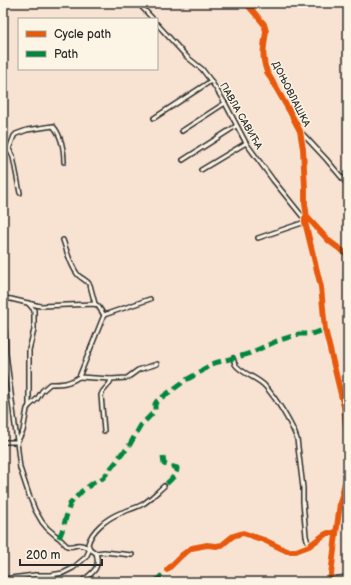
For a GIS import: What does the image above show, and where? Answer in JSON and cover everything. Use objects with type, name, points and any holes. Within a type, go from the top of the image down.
[{"type":"street","points":[[138,3],[151,18]]},
{"type":"street","name":"ДОЊОВЛАШКА","points":[[246,3],[264,24],[266,31],[263,58],[267,72],[300,131],[303,155],[306,219],[321,287],[325,329],[344,407],[347,437],[347,479],[343,487],[340,503],[330,580]]},
{"type":"street","name":"ПАВЛА САВИЋА","points":[[158,25],[211,81],[225,103],[246,143],[273,180],[306,219]]},
{"type":"street","points":[[154,118],[211,81]]},
{"type":"street","points":[[182,131],[225,103]]},
{"type":"street","points":[[3,155],[9,148],[16,134],[27,130],[52,126],[56,129],[64,148],[64,162]]},
{"type":"street","points":[[183,160],[236,126]]},
{"type":"street","points":[[300,131],[348,185]]},
{"type":"street","points":[[201,170],[246,143]]},
{"type":"street","points":[[9,148],[20,193]]},
{"type":"street","points":[[258,238],[306,219],[329,241],[348,255]]},
{"type":"street","points":[[63,240],[74,268],[79,276],[89,282],[95,304],[104,315]]},
{"type":"street","points":[[3,298],[40,306],[95,304]]},
{"type":"street","points":[[29,406],[37,399],[42,390],[50,384],[64,384],[72,382],[79,377],[104,315],[150,299]]},
{"type":"street","points":[[17,441],[23,431],[27,409],[29,406],[29,350],[34,330],[34,310],[28,303]]},
{"type":"street","points":[[5,331],[6,354],[20,468],[35,510],[47,528],[54,535],[60,538],[67,546],[71,547],[80,545],[96,553],[104,552],[132,555]]},
{"type":"street","points":[[233,358],[235,365],[264,385],[277,402],[297,439],[308,546]]},
{"type":"street","points":[[79,377],[111,379],[127,378],[138,370],[157,364]]},
{"type":"street","points":[[104,430],[101,395],[109,385],[111,379]]},
{"type":"street","points":[[3,442],[17,441]]},
{"type":"street","points":[[3,578],[51,575],[64,573],[73,568],[86,558],[90,549],[88,544],[89,541],[92,534],[99,526],[113,517],[143,504],[164,486]]},
{"type":"street","points":[[343,487],[348,490]]},
{"type":"street","points":[[166,570],[192,548],[206,545],[222,545],[233,536],[243,533],[264,540],[287,551],[296,551],[308,546],[328,533],[336,533]]},
{"type":"street","points":[[81,582],[96,568],[98,561],[96,553]]},
{"type":"street","points":[[330,580],[348,577]]},
{"type":"marked path","points":[[59,538],[70,504],[82,491],[103,478],[129,446],[141,425],[155,410],[155,404],[157,401],[211,364],[248,354],[277,341],[299,334],[311,334],[325,329]]},
{"type":"marked path","points":[[163,457],[164,464],[177,468],[174,476],[164,486]]},
{"type":"marked path","points":[[155,582],[167,570]]},
{"type":"cycle path","points":[[246,3],[264,24],[266,31],[264,56],[267,72],[300,131],[303,149],[305,204],[307,217],[329,241],[348,255]]},
{"type":"cycle path","points":[[305,218],[321,287],[325,329],[344,407],[347,437],[346,478],[340,503],[330,582]]},
{"type":"cycle path","points":[[167,570],[182,555],[192,548],[207,545],[222,545],[233,536],[243,533],[264,540],[287,551],[296,551],[309,546],[328,533],[336,533]]}]
